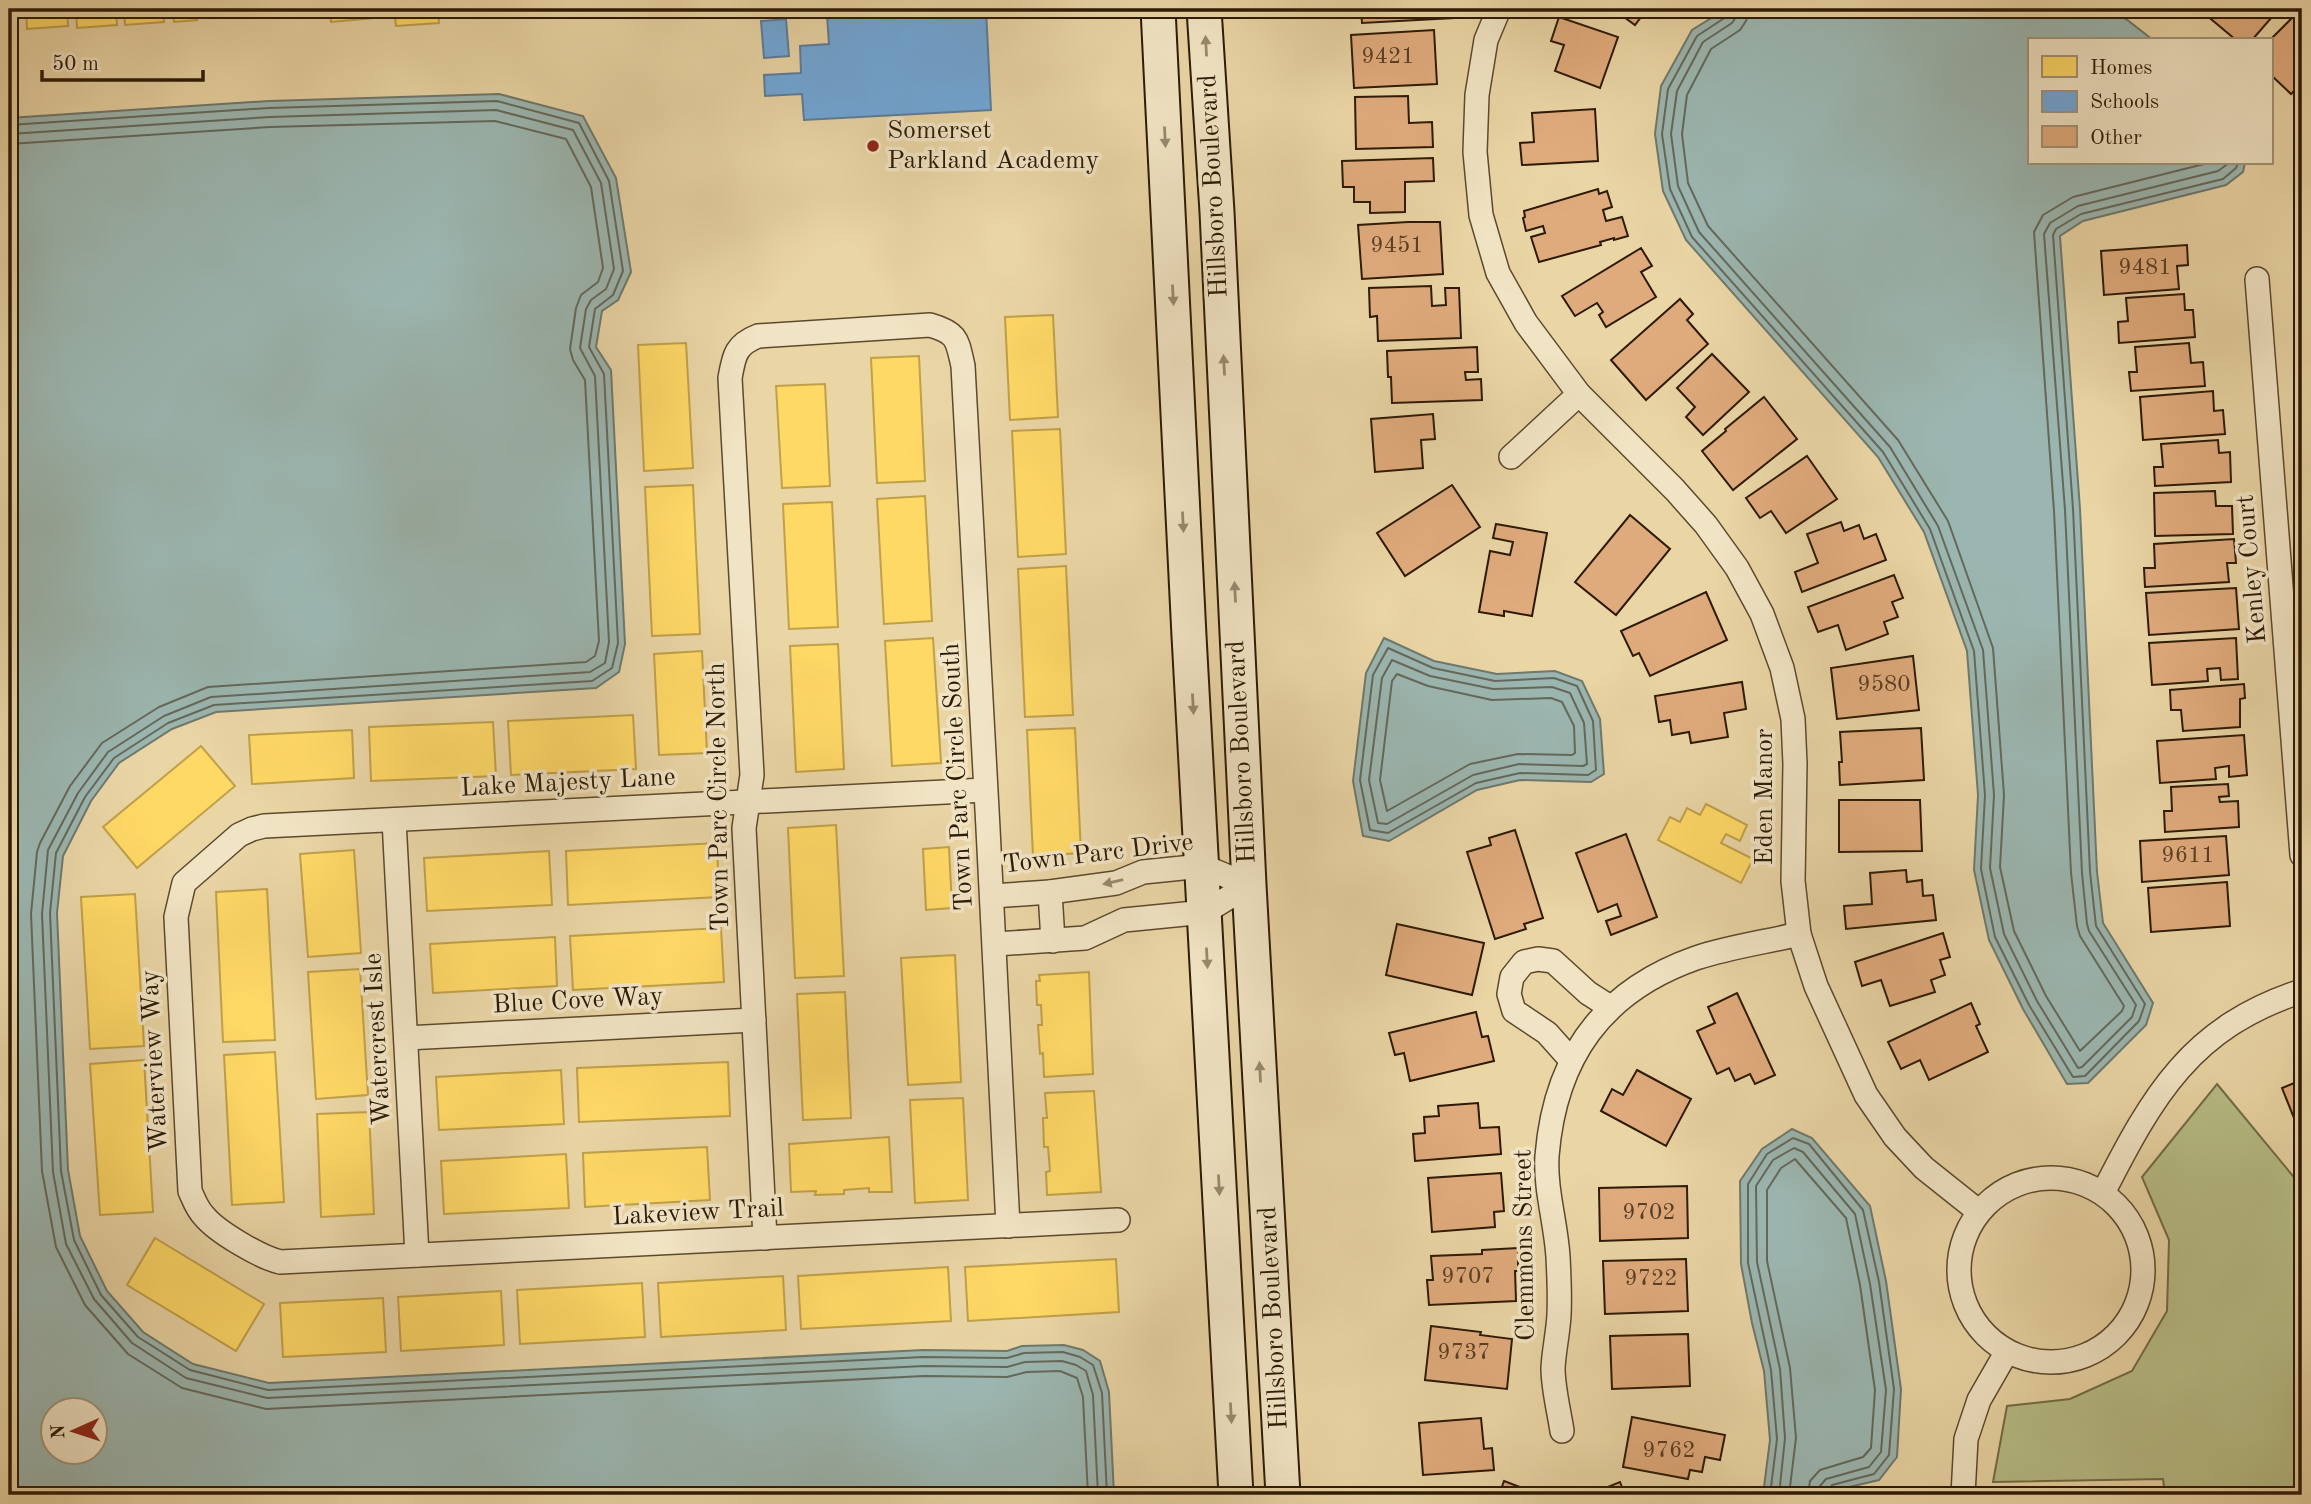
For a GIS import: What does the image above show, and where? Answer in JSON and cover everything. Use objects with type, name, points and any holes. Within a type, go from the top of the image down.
[{"type":"street","name":"Hillsboro Boulevard","points":[[1158,9],[1236,1495]]},
{"type":"street","name":"Hillsboro Boulevard","points":[[1204,9],[1217,212],[1249,885],[1283,1495]]},
{"type":"street","name":"Eden Manor","points":[[1499,9],[1486,40],[1477,95],[1475,152],[1481,215],[1498,273],[1526,323],[1579,394],[1675,490],[1706,525],[1738,568],[1762,614],[1782,668],[1793,719],[1793,881],[1799,934],[1816,986],[1866,1095],[1895,1137],[1924,1168],[1978,1211]]},
{"type":"street","name":"Kenley Court","points":[[2257,279],[2292,602],[2302,855]]},
{"type":"street","name":"Town Parc Circle South","points":[[734,355],[744,341],[758,336],[930,325],[947,330],[958,342],[963,366],[985,790],[996,944],[1008,1226]]},
{"type":"street","name":"Town Parc Circle North","points":[[734,355],[730,378],[752,775],[744,828],[765,1238]]},
{"type":"street","points":[[1511,457],[1579,394]]},
{"type":"street","name":"Lake Majesty Lane","points":[[239,835],[264,826],[985,790]]},
{"type":"street","name":"Watercrest Isle","points":[[394,820],[417,1255]]},
{"type":"street","name":"Waterview Way","points":[[239,835],[184,883],[176,917],[190,1191],[205,1218],[254,1253],[280,1262]]},
{"type":"street","name":"Town Parc Drive","points":[[993,896],[1116,883],[1143,872],[1202,866],[1249,885]]},
{"type":"street","points":[[996,944],[1085,938],[1124,920],[1205,912],[1249,885]]},
{"type":"street","points":[[1050,892],[1053,941]]},
{"type":"street","name":"Clemmons Street","points":[[1562,1431],[1553,1370],[1559,1314],[1558,1254],[1547,1158],[1556,1101],[1571,1060],[1610,1007],[1653,977],[1697,958],[1799,934]]},
{"type":"street","points":[[1571,1060],[1547,1033],[1514,1011],[1508,994],[1512,976],[1524,961],[1538,958],[1553,961],[1588,993],[1610,1007]]},
{"type":"street","points":[[2103,1193],[2126,1147],[2163,1088],[2193,1052],[2231,1023],[2276,1000],[2302,991]]},
{"type":"street","name":"Blue Cove Way","points":[[405,1038],[754,1020]]},
{"type":"street","points":[[2041,1178],[2068,1179],[2103,1193],[2119,1207],[2133,1228],[2141,1251],[2143,1276],[2139,1297],[2129,1320],[2113,1338],[2097,1350],[2073,1360],[2051,1362],[2006,1353],[1983,1331],[1971,1315],[1963,1297],[1959,1276],[1960,1252],[1965,1233],[1978,1211],[2008,1188],[2041,1178]]},
{"type":"street","name":"Lakeview Trail","points":[[280,1262],[1118,1220]]},
{"type":"street","points":[[1964,1495],[1966,1439],[1979,1400],[2006,1353]]},
{"type":"green space","points":[[2217,1084],[2302,1187],[2302,1495],[2165,1495],[2163,1479],[1993,1482],[2007,1406],[2070,1399],[2132,1371],[2167,1311],[2169,1240],[2142,1177]]},
{"type":"water","points":[[1726,9],[2099,9],[2126,19],[2150,38],[2028,38],[2028,164],[2245,164],[2243,172],[2226,185],[2083,221],[2060,236],[2080,509],[2097,872],[2103,923],[2153,1003],[2146,1025],[2088,1083],[2067,1084],[2023,1009],[1989,940],[1974,870],[1978,795],[1967,651],[1924,532],[1878,457],[1686,240],[1663,191],[1655,134],[1661,86],[1692,30]]},
{"type":"water","points":[[499,94],[583,116],[616,178],[631,272],[618,300],[602,311],[596,347],[611,370],[625,644],[619,672],[596,688],[216,712],[172,729],[119,763],[91,801],[63,856],[57,913],[68,1170],[80,1236],[107,1291],[143,1332],[193,1364],[269,1383],[923,1350],[1007,1351],[1022,1346],[1064,1345],[1083,1350],[1100,1361],[1109,1392],[1114,1495],[9,1495],[9,118],[269,101]]},
{"type":"water","points":[[1384,638],[1434,661],[1497,674],[1555,671],[1582,681],[1600,719],[1604,774],[1591,782],[1520,780],[1477,790],[1389,841],[1363,836],[1353,781],[1366,673]]},
{"type":"water","points":[[1792,1129],[1812,1138],[1870,1206],[1886,1281],[1901,1389],[1897,1457],[1879,1480],[1815,1495],[1763,1495],[1770,1440],[1764,1371],[1741,1264],[1740,1181],[1762,1149]]},
{"type":"building: Homes","points":[[26,9],[67,9],[68,26],[27,29]]},
{"type":"building: Homes","points":[[76,9],[116,9],[117,25],[77,28]]},
{"type":"building: Homes","points":[[124,9],[163,9],[164,22],[125,25]]},
{"type":"building: Homes","points":[[173,9],[216,9],[217,12],[196,13],[197,20],[174,22]]},
{"type":"building: Homes","points":[[276,9],[319,9],[276,12]]},
{"type":"building: Homes","points":[[330,9],[374,9],[374,18],[331,22]]},
{"type":"building: Homes","points":[[394,9],[438,9],[439,23],[396,26]]},
{"type":"building: Homes","points":[[1053,315],[1058,417],[1010,420],[1005,317]]},
{"type":"building: Homes","points":[[686,343],[693,468],[644,471],[638,345]]},
{"type":"building: Homes","points":[[919,356],[925,481],[877,483],[871,358]]},
{"type":"building: Homes","points":[[825,384],[830,486],[782,488],[776,386]]},
{"type":"building: Homes","points":[[1060,429],[1066,554],[1018,557],[1012,431]]},
{"type":"building: Homes","points":[[693,485],[700,634],[652,636],[645,487]]},
{"type":"building: Homes","points":[[925,496],[932,621],[884,624],[877,499]]},
{"type":"building: Homes","points":[[832,502],[838,627],[789,629],[783,504]]},
{"type":"building: Homes","points":[[1066,566],[1073,715],[1025,717],[1018,569]]},
{"type":"building: Homes","points":[[933,638],[941,763],[892,766],[885,641]]},
{"type":"building: Homes","points":[[838,644],[844,769],[796,772],[790,646]]},
{"type":"building: Homes","points":[[702,651],[707,753],[659,755],[654,654]]},
{"type":"building: Homes","points":[[633,715],[636,769],[511,775],[508,721]]},
{"type":"building: Homes","points":[[493,722],[496,776],[371,781],[369,727]]},
{"type":"building: Homes","points":[[1075,728],[1081,853],[1033,856],[1027,730]]},
{"type":"building: Homes","points":[[352,730],[354,778],[252,784],[249,735]]},
{"type":"building: Homes","points":[[201,746],[235,786],[137,868],[103,827]]},
{"type":"building: Homes","points":[[1706,804],[1747,825],[1740,841],[1726,834],[1721,843],[1753,859],[1741,883],[1658,840],[1670,817],[1680,822],[1687,808],[1700,815]]},
{"type":"building: Homes","points":[[836,825],[844,976],[795,978],[788,828]]},
{"type":"building: Homes","points":[[717,843],[719,897],[568,905],[566,851]]},
{"type":"building: Homes","points":[[949,847],[952,908],[926,910],[923,849]]},
{"type":"building: Homes","points":[[354,850],[361,953],[308,957],[300,854]]},
{"type":"building: Homes","points":[[549,851],[552,905],[427,911],[424,858]]},
{"type":"building: Homes","points":[[267,889],[275,1040],[223,1042],[216,892]]},
{"type":"building: Homes","points":[[135,894],[144,1046],[90,1049],[81,897]]},
{"type":"building: Homes","points":[[721,928],[724,982],[573,990],[570,936]]},
{"type":"building: Homes","points":[[555,937],[557,986],[433,993],[430,944]]},
{"type":"building: Homes","points":[[955,955],[961,1082],[908,1085],[901,958]]},
{"type":"building: Homes","points":[[360,969],[368,1095],[316,1099],[308,972]]},
{"type":"building: Homes","points":[[1089,972],[1093,1074],[1044,1077],[1038,1025],[1042,1025],[1041,1005],[1037,1005],[1036,981],[1040,981],[1039,975]]},
{"type":"building: Homes","points":[[845,992],[851,1118],[803,1120],[797,994]]},
{"type":"building: Homes","points":[[275,1052],[284,1202],[232,1205],[224,1055]]},
{"type":"building: Homes","points":[[144,1060],[153,1212],[100,1215],[90,1064]]},
{"type":"building: Homes","points":[[728,1062],[730,1116],[579,1122],[577,1068]]},
{"type":"building: Homes","points":[[561,1070],[564,1124],[439,1130],[436,1077]]},
{"type":"building: Homes","points":[[1094,1091],[1101,1192],[1047,1195],[1046,1172],[1050,1171],[1048,1147],[1044,1147],[1043,1118],[1047,1118],[1045,1093]]},
{"type":"building: Homes","points":[[963,1098],[968,1200],[915,1203],[910,1100]]},
{"type":"building: Homes","points":[[369,1112],[374,1214],[321,1217],[317,1114]]},
{"type":"building: Homes","points":[[889,1137],[892,1192],[869,1192],[869,1188],[844,1190],[844,1194],[791,1192],[789,1144]]},
{"type":"building: Homes","points":[[707,1147],[710,1200],[585,1207],[583,1153]]},
{"type":"building: Homes","points":[[566,1154],[569,1208],[444,1214],[441,1161]]},
{"type":"building: Homes","points":[[155,1238],[264,1304],[236,1351],[127,1285]]},
{"type":"building: Homes","points":[[1116,1259],[1119,1312],[968,1321],[965,1267]]},
{"type":"building: Homes","points":[[948,1267],[951,1321],[801,1329],[798,1276]]},
{"type":"building: Homes","points":[[783,1276],[786,1330],[661,1337],[658,1283]]},
{"type":"building: Homes","points":[[642,1283],[645,1337],[520,1344],[517,1290]]},
{"type":"building: Homes","points":[[501,1291],[504,1345],[401,1351],[398,1297]]},
{"type":"building: Homes","points":[[383,1298],[386,1352],[283,1357],[280,1303]]},
{"type":"building: Schools","points":[[912,9],[986,9],[991,110],[804,120],[802,94],[765,96],[764,75],[801,73],[800,46],[829,44],[827,15],[913,11]]},
{"type":"building: Schools","points":[[786,19],[789,56],[764,58],[761,21]]},
{"type":"building: Other","points":[[1361,9],[1453,9],[1454,18],[1362,23]]},
{"type":"building: Other","points":[[1613,9],[1647,9],[1635,25]]},
{"type":"building: Other","points":[[2209,9],[2279,9],[2254,38],[2234,38],[2205,14]]},
{"type":"building: Other","points":[[2301,9],[2302,83],[2291,94],[2272,76],[2272,38]]},
{"type":"building: Other","points":[[1559,17],[1618,37],[1600,88],[1555,71],[1564,45],[1551,41]]},
{"type":"building: Other","points":[[1434,30],[1437,84],[1354,88],[1351,35]]},
{"type":"building: Other","points":[[1408,96],[1409,123],[1432,122],[1433,147],[1356,149],[1355,97]]},
{"type":"building: Other","points":[[1595,109],[1598,161],[1522,165],[1520,143],[1534,142],[1532,113]]},
{"type":"building: Other","points":[[1433,158],[1434,181],[1405,182],[1405,212],[1370,213],[1370,202],[1354,202],[1354,187],[1343,187],[1342,161]]},
{"type":"building: Other","points":[[1598,189],[1599,194],[1607,191],[1612,207],[1603,210],[1606,221],[1622,217],[1628,236],[1539,262],[1531,237],[1545,233],[1543,226],[1526,231],[1524,211]]},
{"type":"building: Other","points":[[1440,222],[1443,274],[1362,279],[1358,225]]},
{"type":"building: Other","points":[[2187,245],[2188,265],[2177,266],[2179,289],[2104,295],[2101,251]]},
{"type":"building: Other","points":[[1641,248],[1652,266],[1641,272],[1656,297],[1606,327],[1599,315],[1603,312],[1597,303],[1575,316],[1562,296]]},
{"type":"building: Other","points":[[1431,286],[1432,306],[1446,305],[1445,288],[1459,288],[1461,338],[1378,341],[1377,316],[1370,317],[1369,288]]},
{"type":"building: Other","points":[[2184,294],[2185,310],[2193,310],[2195,337],[2119,343],[2118,322],[2128,321],[2126,298]]},
{"type":"building: Other","points":[[1680,299],[1693,314],[1687,320],[1708,344],[1646,400],[1611,360]]},
{"type":"building: Other","points":[[2189,343],[2191,363],[2203,362],[2205,386],[2131,391],[2129,372],[2137,372],[2135,347]]},
{"type":"building: Other","points":[[1477,347],[1478,372],[1465,372],[1466,380],[1481,379],[1482,400],[1392,403],[1387,351]]},
{"type":"building: Other","points":[[1712,354],[1749,392],[1703,435],[1686,417],[1695,407],[1677,388]]},
{"type":"building: Other","points":[[2213,391],[2214,411],[2223,410],[2225,434],[2143,440],[2140,397]]},
{"type":"building: Other","points":[[1764,397],[1797,439],[1733,490],[1702,451]]},
{"type":"building: Other","points":[[1433,414],[1435,439],[1421,440],[1423,468],[1375,472],[1371,419]]},
{"type":"building: Other","points":[[2218,440],[2219,453],[2230,452],[2231,482],[2155,486],[2154,467],[2163,467],[2161,444]]},
{"type":"building: Other","points":[[1807,456],[1837,499],[1786,533],[1771,511],[1760,518],[1746,498]]},
{"type":"building: Other","points":[[1452,485],[1480,527],[1405,576],[1377,533]]},
{"type":"building: Other","points":[[2215,491],[2216,506],[2232,506],[2233,534],[2155,536],[2154,493]]},
{"type":"building: Other","points":[[1630,515],[1670,549],[1616,615],[1575,582]]},
{"type":"building: Other","points":[[1841,522],[1844,531],[1859,525],[1864,539],[1876,534],[1886,560],[1802,592],[1795,572],[1818,563],[1807,534]]},
{"type":"building: Other","points":[[1496,524],[1547,533],[1532,616],[1504,611],[1504,616],[1479,612],[1490,551],[1510,555],[1513,542],[1493,538]]},
{"type":"building: Other","points":[[2234,539],[2236,563],[2227,563],[2229,582],[2145,587],[2144,568],[2155,568],[2154,544]]},
{"type":"building: Other","points":[[1894,575],[1903,598],[1892,602],[1898,617],[1884,622],[1888,634],[1846,650],[1838,625],[1818,632],[1808,607]]},
{"type":"building: Other","points":[[2236,588],[2239,629],[2149,635],[2146,593]]},
{"type":"building: Other","points":[[1706,592],[1727,640],[1650,676],[1639,653],[1633,656],[1621,631]]},
{"type":"building: Other","points":[[2236,638],[2238,679],[2221,680],[2220,668],[2207,669],[2208,681],[2152,685],[2149,643]]},
{"type":"building: Other","points":[[1913,656],[1919,710],[1837,719],[1831,668]]},
{"type":"building: Other","points":[[1742,682],[1746,709],[1724,713],[1728,737],[1691,743],[1689,732],[1672,735],[1670,720],[1659,722],[1655,696]]},
{"type":"building: Other","points":[[2244,684],[2245,698],[2240,699],[2240,727],[2183,731],[2181,710],[2171,710],[2170,690]]},
{"type":"building: Other","points":[[1921,728],[1924,780],[1840,785],[1840,732]]},
{"type":"building: Other","points":[[2244,735],[2247,775],[2229,777],[2229,766],[2215,768],[2216,779],[2160,783],[2157,741]]},
{"type":"building: Other","points":[[2228,784],[2229,796],[2219,797],[2220,802],[2238,801],[2239,827],[2165,832],[2164,811],[2172,811],[2171,787]]},
{"type":"building: Other","points":[[1839,800],[1920,800],[1922,851],[1839,852]]},
{"type":"building: Other","points":[[1515,830],[1543,918],[1524,924],[1526,929],[1495,939],[1467,852],[1491,845],[1489,838]]},
{"type":"building: Other","points":[[1626,834],[1657,917],[1611,935],[1606,921],[1621,916],[1617,904],[1598,912],[1576,853]]},
{"type":"building: Other","points":[[2226,836],[2229,875],[2142,882],[2140,841]]},
{"type":"building: Other","points":[[1906,870],[1907,882],[1922,880],[1923,896],[1933,895],[1936,920],[1846,929],[1844,906],[1872,904],[1870,873]]},
{"type":"building: Other","points":[[2227,882],[2230,926],[2151,932],[2148,888]]},
{"type":"building: Other","points":[[1397,924],[1484,943],[1472,995],[1386,975]]},
{"type":"building: Other","points":[[1943,933],[1950,957],[1940,960],[1945,975],[1931,980],[1935,992],[1890,1006],[1881,980],[1862,986],[1855,962]]},
{"type":"building: Other","points":[[1737,993],[1775,1075],[1755,1084],[1750,1074],[1735,1081],[1729,1068],[1717,1074],[1697,1031],[1715,1023],[1708,1007]]},
{"type":"building: Other","points":[[1971,1003],[1980,1024],[1976,1026],[1988,1052],[1929,1080],[1920,1060],[1901,1069],[1888,1042]]},
{"type":"building: Other","points":[[1476,1012],[1482,1037],[1488,1036],[1494,1061],[1410,1081],[1404,1053],[1395,1055],[1389,1033]]},
{"type":"building: Other","points":[[2302,1067],[2302,1080],[2297,1070]]},
{"type":"building: Other","points":[[1637,1070],[1691,1099],[1666,1146],[1601,1111],[1612,1089],[1623,1095]]},
{"type":"building: Other","points":[[2302,1080],[2302,1138],[2282,1088]]},
{"type":"building: Other","points":[[1478,1103],[1480,1128],[1499,1127],[1501,1154],[1415,1161],[1413,1134],[1425,1133],[1424,1117],[1439,1116],[1438,1106]]},
{"type":"building: Other","points":[[1501,1173],[1504,1211],[1494,1212],[1495,1227],[1432,1232],[1428,1178]]},
{"type":"building: Other","points":[[1687,1186],[1688,1238],[1600,1241],[1599,1188]]},
{"type":"building: Other","points":[[1518,1248],[1518,1271],[1515,1271],[1516,1301],[1429,1305],[1427,1280],[1433,1280],[1431,1256],[1482,1254],[1482,1250]]},
{"type":"building: Other","points":[[1686,1259],[1688,1311],[1605,1314],[1603,1261]]},
{"type":"building: Other","points":[[1431,1326],[1512,1339],[1507,1389],[1425,1380]]},
{"type":"building: Other","points":[[1688,1334],[1690,1386],[1612,1389],[1610,1336]]},
{"type":"building: Other","points":[[1632,1417],[1725,1435],[1720,1460],[1705,1457],[1702,1472],[1690,1470],[1688,1479],[1623,1467]]},
{"type":"building: Other","points":[[1481,1418],[1484,1449],[1492,1448],[1494,1470],[1423,1475],[1419,1423]]},
{"type":"building: Other","points":[[1504,1481],[1541,1495],[1499,1495]]},
{"type":"building: Other","points":[[1620,1482],[1625,1495],[1588,1495]]},
{"type":"place","name":"Somerset Parkland Academy","points":[[873,146]]}]
